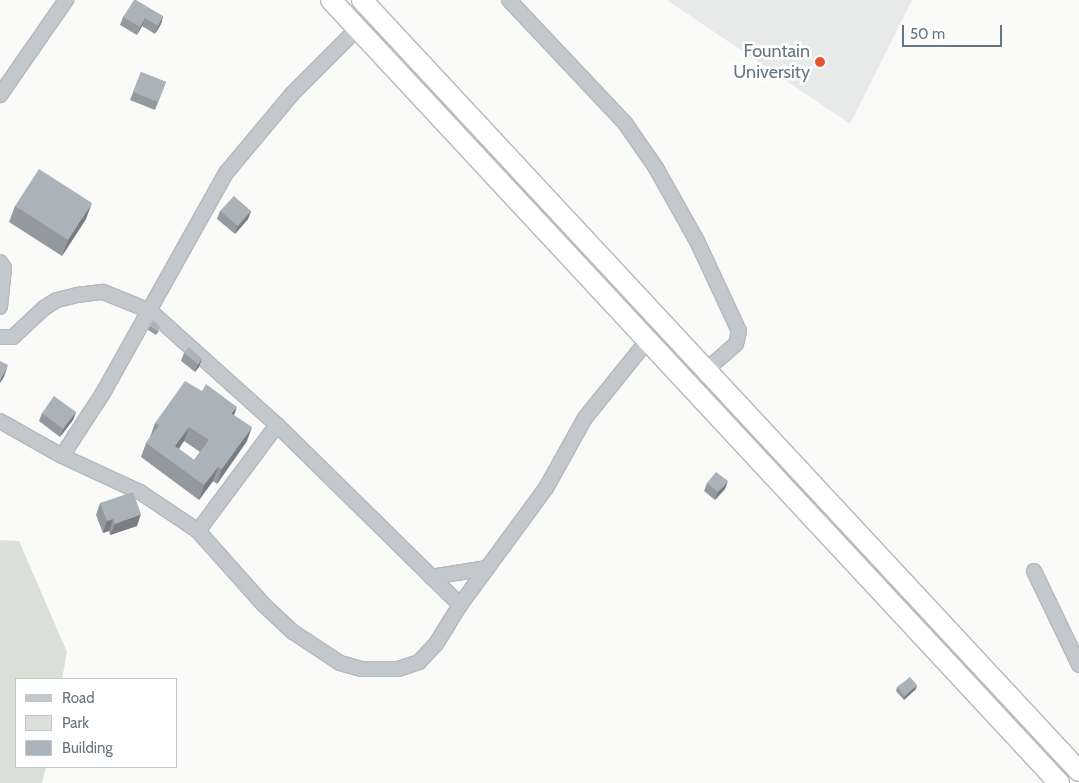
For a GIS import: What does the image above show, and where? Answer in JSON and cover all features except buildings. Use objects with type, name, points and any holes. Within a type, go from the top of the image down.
[{"type":"highway","points":[[331,0],[1059,783]]},
{"type":"highway","points":[[362,0],[1079,771]]},
{"type":"street","points":[[0,95],[66,0]]},
{"type":"street","points":[[509,0],[625,123],[656,168],[697,241],[739,331],[736,344],[706,370]]},
{"type":"street","points":[[62,456],[150,311],[158,290],[226,173],[292,94],[357,29]]},
{"type":"street","points":[[0,262],[4,268],[0,307]]},
{"type":"street","points":[[0,337],[13,337],[44,308],[57,300],[77,295],[103,292],[150,311],[277,425],[460,605]]},
{"type":"street","points":[[0,420],[62,456],[140,492],[198,531],[264,605],[293,632],[340,663],[361,669],[398,669],[418,662],[436,644],[460,605],[546,488],[584,418],[648,340]]},
{"type":"street","points":[[198,531],[277,425]]},
{"type":"street","points":[[431,577],[487,568]]},
{"type":"street","points":[[1034,571],[1079,665]]},
{"type":"shaded area","name":"Fountain University","points":[[667,0],[912,0],[850,124]]},
{"type":"green space","points":[[0,540],[19,541],[67,652],[62,678],[15,678],[15,768],[46,768],[42,783],[0,783]]},
{"type":"place","name":"Fountain University","points":[[820,62]]}]
